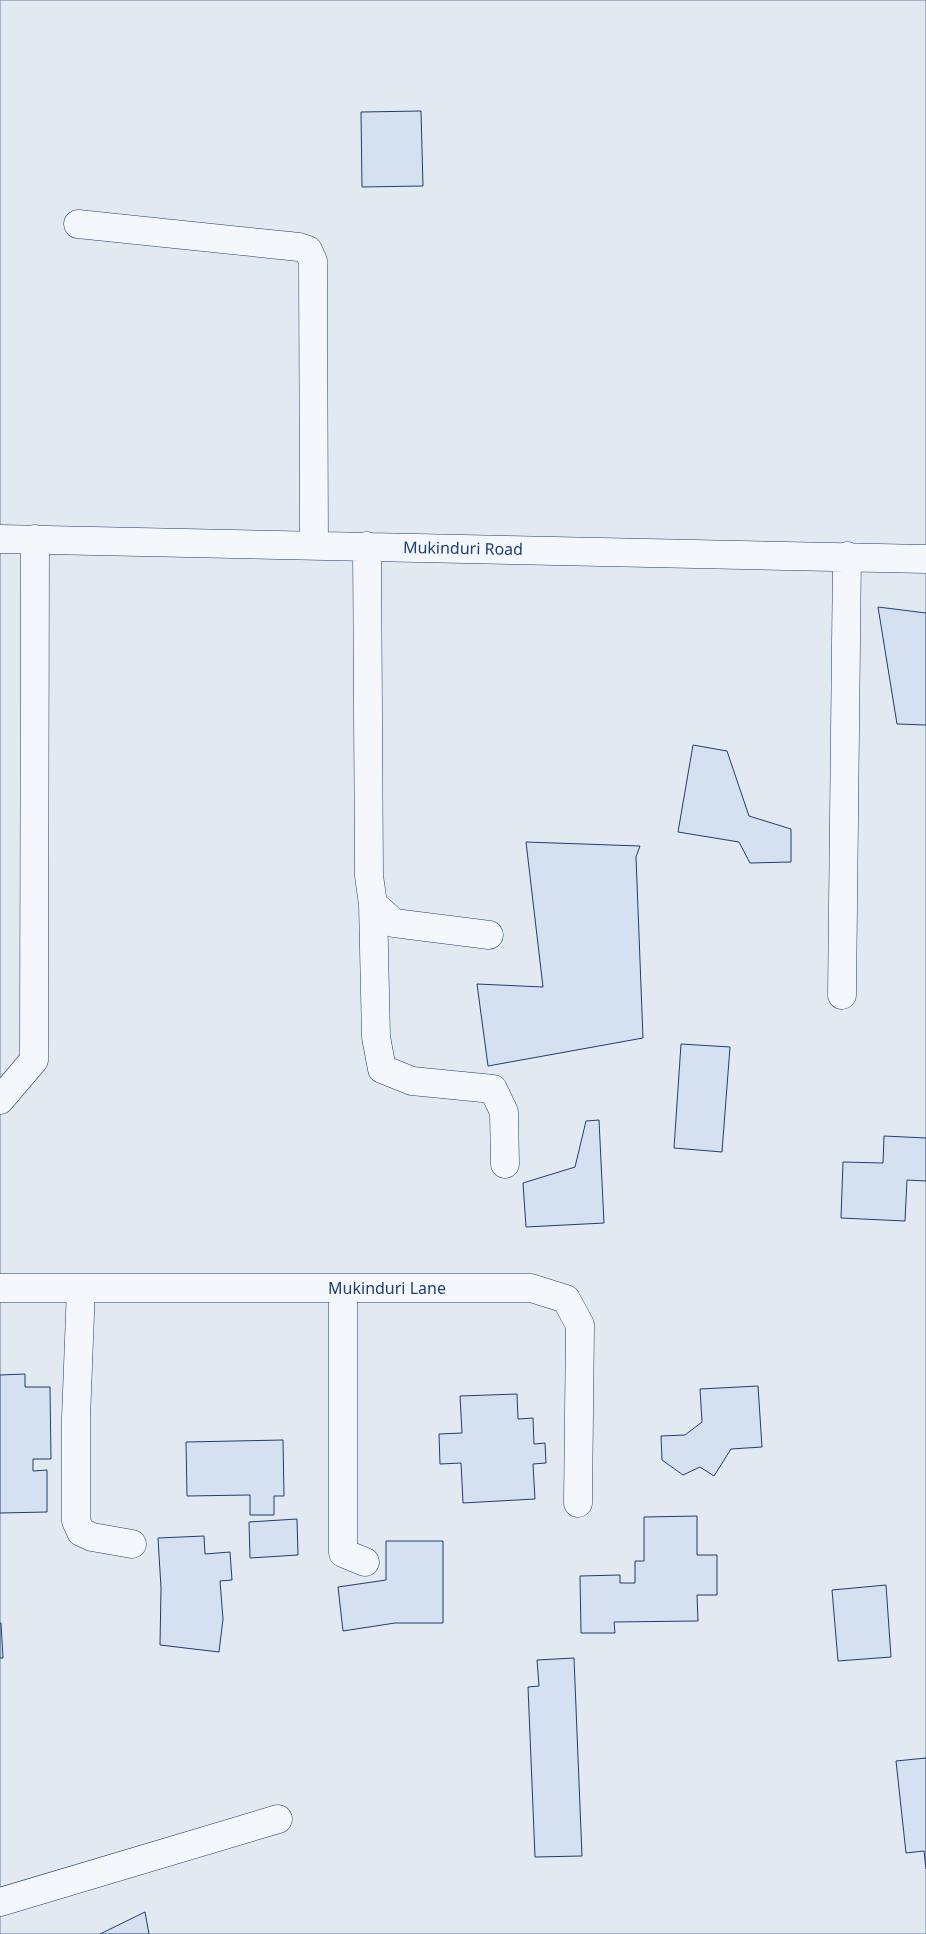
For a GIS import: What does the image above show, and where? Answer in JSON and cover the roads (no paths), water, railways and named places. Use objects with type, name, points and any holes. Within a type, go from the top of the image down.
[{"type":"street","points":[[78,224],[299,247],[308,250],[313,261],[314,545]]},
{"type":"street","name":"Mukinduri Road","points":[[0,539],[926,559]]},
{"type":"street","points":[[0,1100],[34,1060],[35,540]]},
{"type":"street","points":[[366,546],[369,876],[373,904],[376,1037],[382,1069],[412,1081],[493,1089],[504,1112],[505,1164]]},
{"type":"street","points":[[842,995],[847,556]]},
{"type":"street","points":[[373,904],[394,923],[489,936]]},
{"type":"street","name":"Mukinduri Lane","points":[[0,1288],[531,1288],[566,1299],[580,1325],[578,1503]]},
{"type":"street","points":[[81,1288],[76,1418],[76,1521],[80,1532],[92,1537],[132,1544]]},
{"type":"street","points":[[343,1288],[343,1553],[365,1562]]},
{"type":"street","points":[[0,1902],[278,1819]]}]
